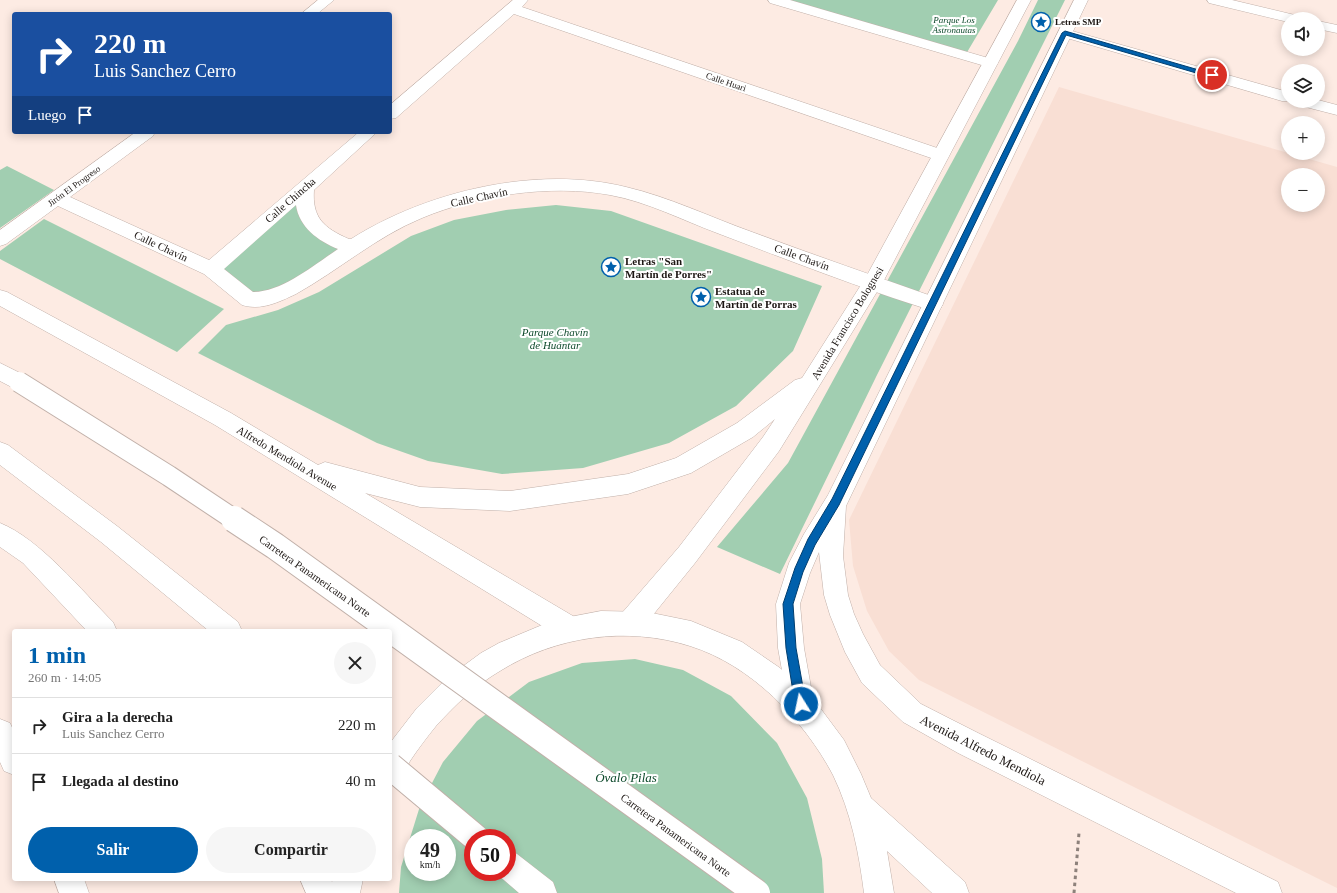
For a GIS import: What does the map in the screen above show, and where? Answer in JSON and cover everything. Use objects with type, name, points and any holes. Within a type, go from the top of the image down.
[{"type":"main road","points":[[311,12],[328,0]]},
{"type":"main road","points":[[775,0],[990,63]]},
{"type":"main road","name":"Avenida Francisco Bolognesi","points":[[631,622],[687,555],[771,444],[814,377],[873,282],[1024,0]]},
{"type":"main road","points":[[801,704],[791,648],[788,604],[798,571],[812,542],[836,502],[1081,0]]},
{"type":"main road","points":[[1214,0],[1281,16]]},
{"type":"main road","points":[[392,112],[516,4]]},
{"type":"main road","name":"Calle Huari","points":[[516,4],[940,155]]},
{"type":"main road","points":[[1325,26],[1337,29]]},
{"type":"main road","points":[[1065,33],[1281,94]]},
{"type":"main road","points":[[1325,107],[1337,110]]},
{"type":"main road","name":"Jirón El Progreso","points":[[0,239],[144,134]]},
{"type":"main road","name":"Calle Chincha","points":[[211,269],[367,134]]},
{"type":"main road","name":"Calle Chavín","points":[[57,198],[211,269],[249,300],[256,301],[274,296],[307,279],[354,247],[388,226],[408,216],[471,197],[528,187],[556,186],[595,187],[652,200],[722,228],[933,304]]},
{"type":"main road","points":[[305,187],[304,204],[310,221],[330,238],[339,243],[354,247]]},
{"type":"main road","name":"Alfredo Mendiola Avenue","points":[[0,297],[223,419],[569,628]]},
{"type":"main road","name":"Carretera Panamericana Norte","points":[[9,376],[169,476],[275,546],[390,629]]},
{"type":"main road","points":[[298,464],[420,497],[510,502],[628,484],[684,466],[744,430],[814,377]]},
{"type":"main road","points":[[0,452],[109,534],[227,629]]},
{"type":"main road","name":"Avenida Alfredo Mendiola","points":[[836,502],[831,556],[836,595],[854,643],[871,674],[912,713],[1082,801],[1267,893]]},
{"type":"main road","points":[[0,534],[31,555],[102,629]]},
{"type":"main road","points":[[392,764],[410,737],[451,692],[496,658],[519,645],[544,635],[569,628],[610,622],[631,622],[670,627],[709,638],[734,651],[758,666],[801,704],[835,751],[861,808],[870,837],[879,893]]},
{"type":"main road","name":"Carretera Panamericana Norte","points":[[392,630],[757,893]]},
{"type":"main road","points":[[0,732],[12,757]]},
{"type":"main road","points":[[392,769],[465,829]]},
{"type":"main road","points":[[861,808],[954,893]]},
{"type":"main road","points":[[516,871],[542,893]]},
{"type":"main road","points":[[70,881],[74,893]]},
{"type":"main road","points":[[315,881],[322,893]]},
{"type":"main road","points":[[345,893],[348,881]]},
{"type":"path","points":[[1074,893],[1082,801]]},
{"type":"shaded area","points":[[1059,87],[1281,151],[1281,160],[1313,160],[1337,167],[1337,888],[919,680],[889,651],[867,611],[853,566],[849,520]]},
{"type":"green space","name":"Parque Los Astronautas","points":[[780,0],[998,0],[966,54]]},
{"type":"green space","points":[[1038,0],[1065,0],[876,377],[780,574],[717,547],[788,463],[1018,41]]},
{"type":"green space","points":[[7,166],[54,190],[0,228],[0,170]]},
{"type":"green space","points":[[303,190],[306,213],[354,247],[265,299],[211,269]]},
{"type":"green space","name":"Parque Chavín de Huántar","points":[[556,205],[611,211],[822,286],[793,351],[736,406],[669,443],[583,468],[502,474],[428,461],[377,443],[198,353],[226,325],[278,310],[319,292],[411,236],[454,220],[506,210]]},
{"type":"green space","points":[[44,219],[224,309],[177,352],[0,259],[0,251]]},
{"type":"green space","name":"Óvalo Pilas","points":[[635,659],[683,670],[731,696],[777,743],[807,798],[822,859],[824,893],[399,893],[401,867],[404,857],[404,881],[456,881],[456,829],[413,829],[420,806],[443,762],[477,721],[529,682],[582,663]]},
{"type":"place","name":"Letras SMP","points":[[1041,22]]},
{"type":"place","name":"Letras \"San Martín de Porres\"","points":[[611,267]]},
{"type":"place","name":"Estatua de Martín de Porras","points":[[701,297]]},
{"type":"route","points":[[801,704],[791,648],[788,604],[798,571],[812,542],[836,502],[1065,33],[1212,75]]}]
